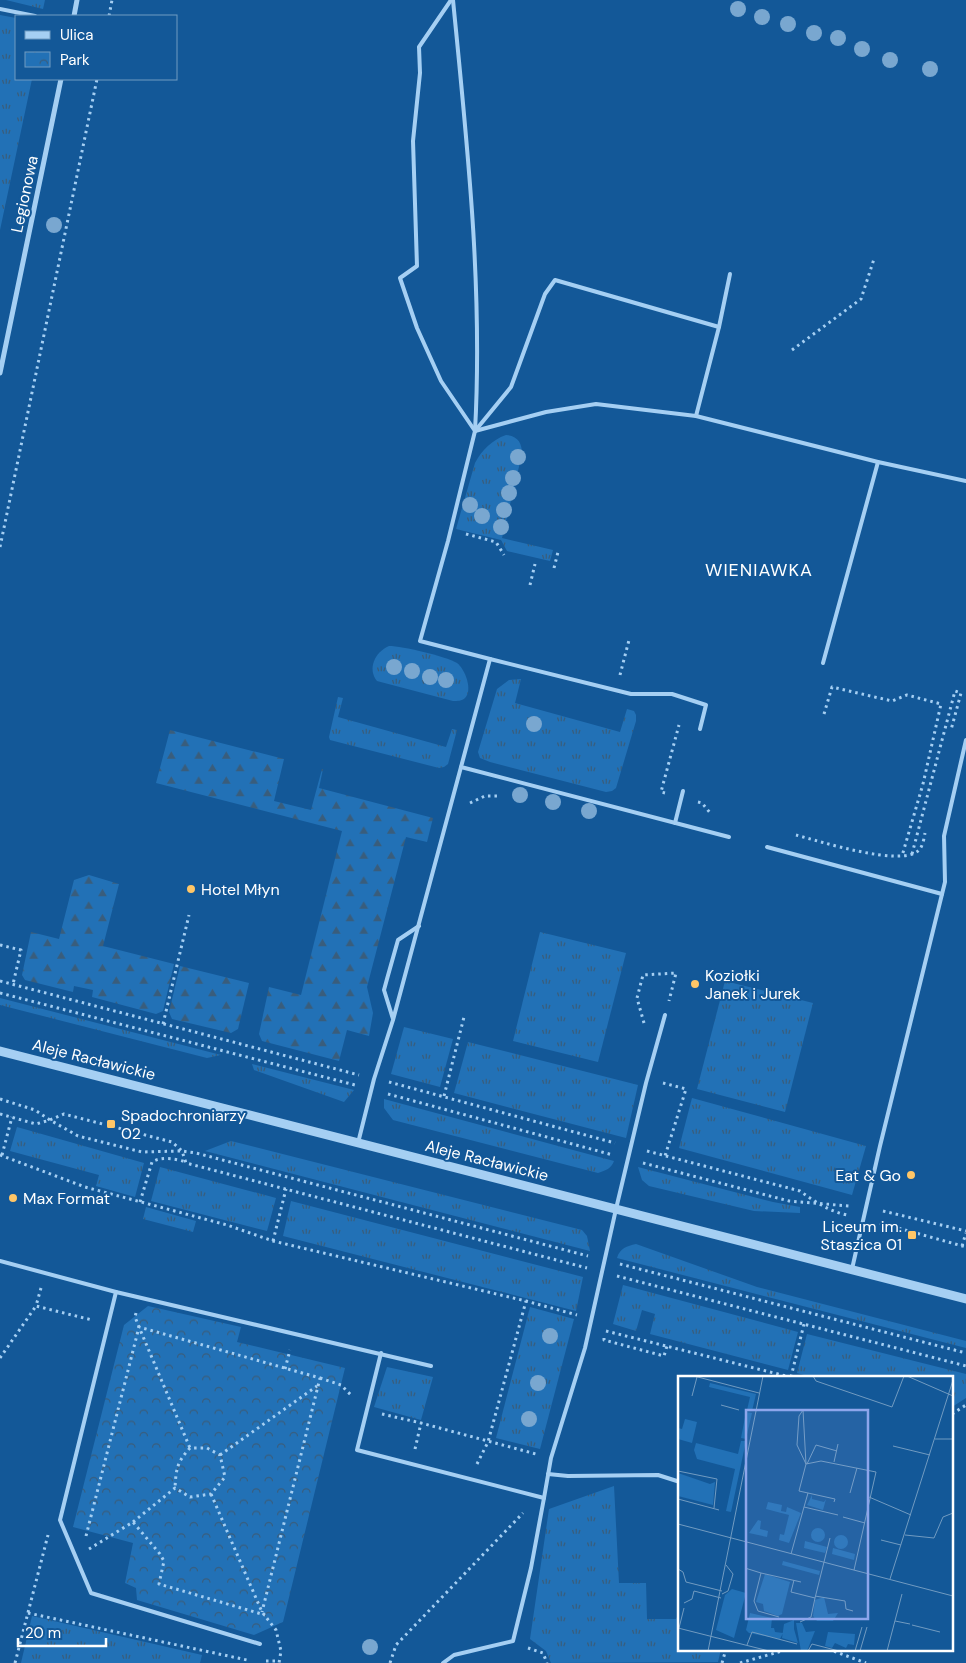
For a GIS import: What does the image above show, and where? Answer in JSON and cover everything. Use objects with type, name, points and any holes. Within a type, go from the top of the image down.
[{"type":"street","points":[[74,15],[77,0]]},
{"type":"street","name":"Legionowa","points":[[0,373],[61,80]]},
{"type":"street","name":"Aleje Racławickie","points":[[0,1051],[966,1299]]},
{"type":"lane","points":[[452,0],[419,46],[420,73],[413,141],[417,266],[400,278],[417,328],[440,382],[475,430]]},
{"type":"lane","points":[[452,0],[463,101],[473,236],[478,378],[475,430],[420,641],[631,694],[672,694],[706,705],[700,729]]},
{"type":"lane","points":[[0,9],[30,15]]},
{"type":"lane","points":[[696,416],[730,274]]},
{"type":"lane","points":[[475,430],[511,387],[545,294],[555,280],[719,326]]},
{"type":"lane","points":[[475,430],[546,412],[596,404],[696,416],[878,462],[966,481]]},
{"type":"lane","points":[[823,663],[878,462]]},
{"type":"lane","points":[[358,1143],[374,1078],[393,1020],[419,926],[490,659]]},
{"type":"lane","points":[[852,1269],[942,894],[944,882],[944,836],[966,740]]},
{"type":"lane","points":[[461,767],[729,837]]},
{"type":"lane","points":[[676,823],[683,791]]},
{"type":"lane","points":[[767,847],[942,894]]},
{"type":"lane","points":[[393,1020],[384,990],[386,979],[398,940],[419,926]]},
{"type":"lane","points":[[443,1663],[454,1655],[513,1641],[531,1568],[551,1458],[585,1348],[628,1159],[665,1015]]},
{"type":"lane","points":[[0,1261],[116,1292],[431,1366]]},
{"type":"lane","points":[[116,1292],[60,1520],[91,1593],[260,1644]]},
{"type":"lane","points":[[381,1353],[357,1450],[544,1498]]},
{"type":"lane","points":[[548,1474],[568,1476],[658,1475],[678,1481]]},
{"type":"path","points":[[109,15],[112,0]]},
{"type":"path","points":[[0,547],[97,80]]},
{"type":"path","points":[[792,350],[861,299],[874,259]]},
{"type":"path","points":[[450,530],[496,542],[504,556]]},
{"type":"path","points":[[554,568],[558,552]]},
{"type":"path","points":[[530,585],[535,564]]},
{"type":"path","points":[[622,666],[629,640]]},
{"type":"path","points":[[824,714],[832,687],[892,701],[907,695],[942,704],[923,784],[902,856]]},
{"type":"path","points":[[912,854],[955,691],[961,693],[949,739]]},
{"type":"path","points":[[678,725],[661,792],[702,803]]},
{"type":"path","points":[[468,804],[485,796],[506,798]]},
{"type":"path","points":[[791,833],[876,855],[894,857],[912,854],[921,849],[926,830]]},
{"type":"path","points":[[163,1024],[189,915]]},
{"type":"path","points":[[0,945],[21,950],[13,984]]},
{"type":"path","points":[[665,1015],[676,973]]},
{"type":"path","points":[[0,980],[800,1191],[814,1202],[833,1212],[864,1218],[964,1246],[966,1232],[866,1207],[814,1202],[800,1203],[789,1201],[371,1089],[0,993]]},
{"type":"path","points":[[444,1096],[464,1017]]},
{"type":"path","points":[[658,1081],[686,1089],[665,1156]]},
{"type":"path","points":[[0,1099],[35,1110],[78,1136],[142,1152],[182,1151],[196,1153],[966,1353]]},
{"type":"path","points":[[0,1114],[36,1124],[64,1114],[172,1142],[182,1151],[186,1163]]},
{"type":"path","points":[[12,1117],[1,1155],[85,1187],[227,1225],[273,1241],[561,1311]]},
{"type":"path","points":[[140,1202],[152,1162],[156,1159],[176,1159],[966,1366]]},
{"type":"path","points":[[273,1241],[286,1189]]},
{"type":"path","points":[[0,1358],[36,1306],[45,1273]]},
{"type":"path","points":[[472,1479],[488,1442],[526,1301]]},
{"type":"path","points":[[36,1306],[108,1324]]},
{"type":"path","points":[[135,1317],[190,1448]]},
{"type":"path","points":[[790,1376],[804,1324]]},
{"type":"path","points":[[139,1327],[341,1385],[366,1410],[551,1458]]},
{"type":"path","points":[[88,1531],[139,1327]]},
{"type":"path","points":[[667,1346],[664,1356],[604,1340],[606,1331],[667,1346],[786,1376]]},
{"type":"path","points":[[263,1614],[320,1378]]},
{"type":"path","points":[[220,1455],[318,1386]]},
{"type":"path","points":[[954,1413],[966,1405]]},
{"type":"path","points":[[412,1465],[421,1423]]},
{"type":"path","points":[[190,1448],[208,1448],[220,1455],[225,1477],[211,1494],[190,1497],[176,1488],[179,1460],[190,1448]]},
{"type":"path","points":[[76,1557],[133,1522],[176,1488]]},
{"type":"path","points":[[211,1494],[263,1614],[276,1630],[281,1651],[279,1663]]},
{"type":"path","points":[[390,1663],[396,1645],[536,1500],[544,1498]]},
{"type":"path","points":[[133,1522],[164,1561],[159,1584],[263,1614]]},
{"type":"path","points":[[28,1613],[238,1659]]},
{"type":"path","points":[[532,1650],[543,1653],[547,1663]]},
{"type":"path","points":[[722,1663],[726,1650]]},
{"type":"path","points":[[740,1663],[786,1650]]},
{"type":"path","points":[[831,1650],[866,1663]]},
{"type":"green space","points":[[6,0],[45,0],[43,9]]},
{"type":"green space","points":[[0,15],[15,18],[15,80],[32,80],[0,230]]},
{"type":"green space","points":[[506,435],[514,437],[518,441],[522,454],[502,538],[553,550],[550,561],[507,551],[501,540],[456,529],[475,463],[488,446]]},
{"type":"green space","points":[[389,646],[443,657],[457,663],[463,670],[467,680],[468,690],[465,698],[453,701],[377,681],[373,671],[374,661],[380,652]]},
{"type":"green space","points":[[521,679],[515,703],[620,732],[627,709],[634,711],[636,721],[616,788],[606,792],[480,758],[478,752],[497,689],[509,680]]},
{"type":"green space","points":[[338,697],[343,698],[338,717],[446,747],[452,729],[457,730],[448,764],[439,768],[330,740],[329,737]]},
{"type":"green space","points":[[170,730],[284,759],[274,801],[311,810],[323,769],[319,788],[433,818],[427,842],[406,837],[367,987],[373,1013],[369,1036],[347,1030],[339,1061],[262,1041],[259,1034],[269,987],[301,995],[342,831],[156,783]]},
{"type":"green space","points":[[89,875],[119,884],[103,946],[174,964],[163,1011],[156,1014],[92,997],[93,990],[74,986],[73,992],[25,980],[22,975],[31,932],[59,939],[74,880]]},
{"type":"green space","points":[[540,932],[626,953],[598,1062],[513,1041]]},
{"type":"green space","points":[[180,966],[249,983],[238,1029],[231,1033],[172,1019],[169,1012]]},
{"type":"green space","points":[[725,981],[813,1003],[785,1112],[697,1089]]},
{"type":"green space","points":[[0,998],[221,1055],[207,1058],[0,1005]]},
{"type":"green space","points":[[404,1027],[453,1039],[440,1087],[391,1074]]},
{"type":"green space","points":[[468,1042],[638,1085],[626,1138],[454,1093]]},
{"type":"green space","points":[[252,1064],[354,1090],[344,1102],[254,1070]]},
{"type":"green space","points":[[692,1098],[866,1146],[852,1195],[679,1148]]},
{"type":"green space","points":[[384,1099],[614,1161],[610,1168],[598,1173],[393,1120],[384,1108]]},
{"type":"green space","points":[[17,1127],[144,1163],[135,1197],[96,1186],[99,1175],[10,1151]]},
{"type":"green space","points":[[231,1141],[582,1230],[587,1236],[590,1251],[205,1151]]},
{"type":"green space","points":[[160,1167],[276,1198],[267,1231],[151,1201]]},
{"type":"green space","points":[[638,1167],[773,1202],[800,1207],[800,1213],[754,1211],[649,1186],[642,1180]]},
{"type":"green space","points":[[291,1201],[583,1277],[576,1311],[283,1236]]},
{"type":"green space","points":[[146,1207],[196,1221],[193,1232],[143,1219]]},
{"type":"green space","points":[[636,1244],[757,1287],[966,1341],[966,1348],[617,1258],[624,1248]]},
{"type":"green space","points":[[623,1285],[798,1332],[788,1370],[650,1334],[655,1314],[642,1310],[636,1331],[613,1324]]},
{"type":"green space","points":[[148,1306],[241,1327],[237,1342],[345,1368],[283,1622],[254,1635],[137,1600],[136,1588],[125,1583],[133,1543],[73,1527],[124,1325]]},
{"type":"green space","points":[[530,1307],[574,1319],[540,1449],[496,1438]]},
{"type":"green space","points":[[807,1334],[966,1374],[966,1398],[954,1406],[954,1376],[808,1376],[797,1373]]},
{"type":"green space","points":[[387,1367],[433,1377],[421,1420],[374,1407]]},
{"type":"green space","points":[[614,1486],[619,1583],[646,1583],[647,1619],[676,1619],[678,1617],[678,1650],[721,1650],[718,1662],[551,1663],[546,1651],[530,1639],[549,1509]]},
{"type":"green space","points":[[32,1616],[202,1655],[200,1663],[21,1663]]},
{"type":"place","name":"Hotel Młyn","points":[[191,889]]},
{"type":"place","name":"Koziołki Janek i Jurek","points":[[695,984]]},
{"type":"place","name":"Spadochroniarzy 02","points":[[111,1124]]},
{"type":"place","name":"Eat & Go","points":[[911,1175]]},
{"type":"place","name":"Max Format","points":[[13,1198]]},
{"type":"place","name":"Liceum im. Staszica 01","points":[[912,1235]]},
{"type":"district","name":"WIENIAWKA","points":[[759,570]]}]
